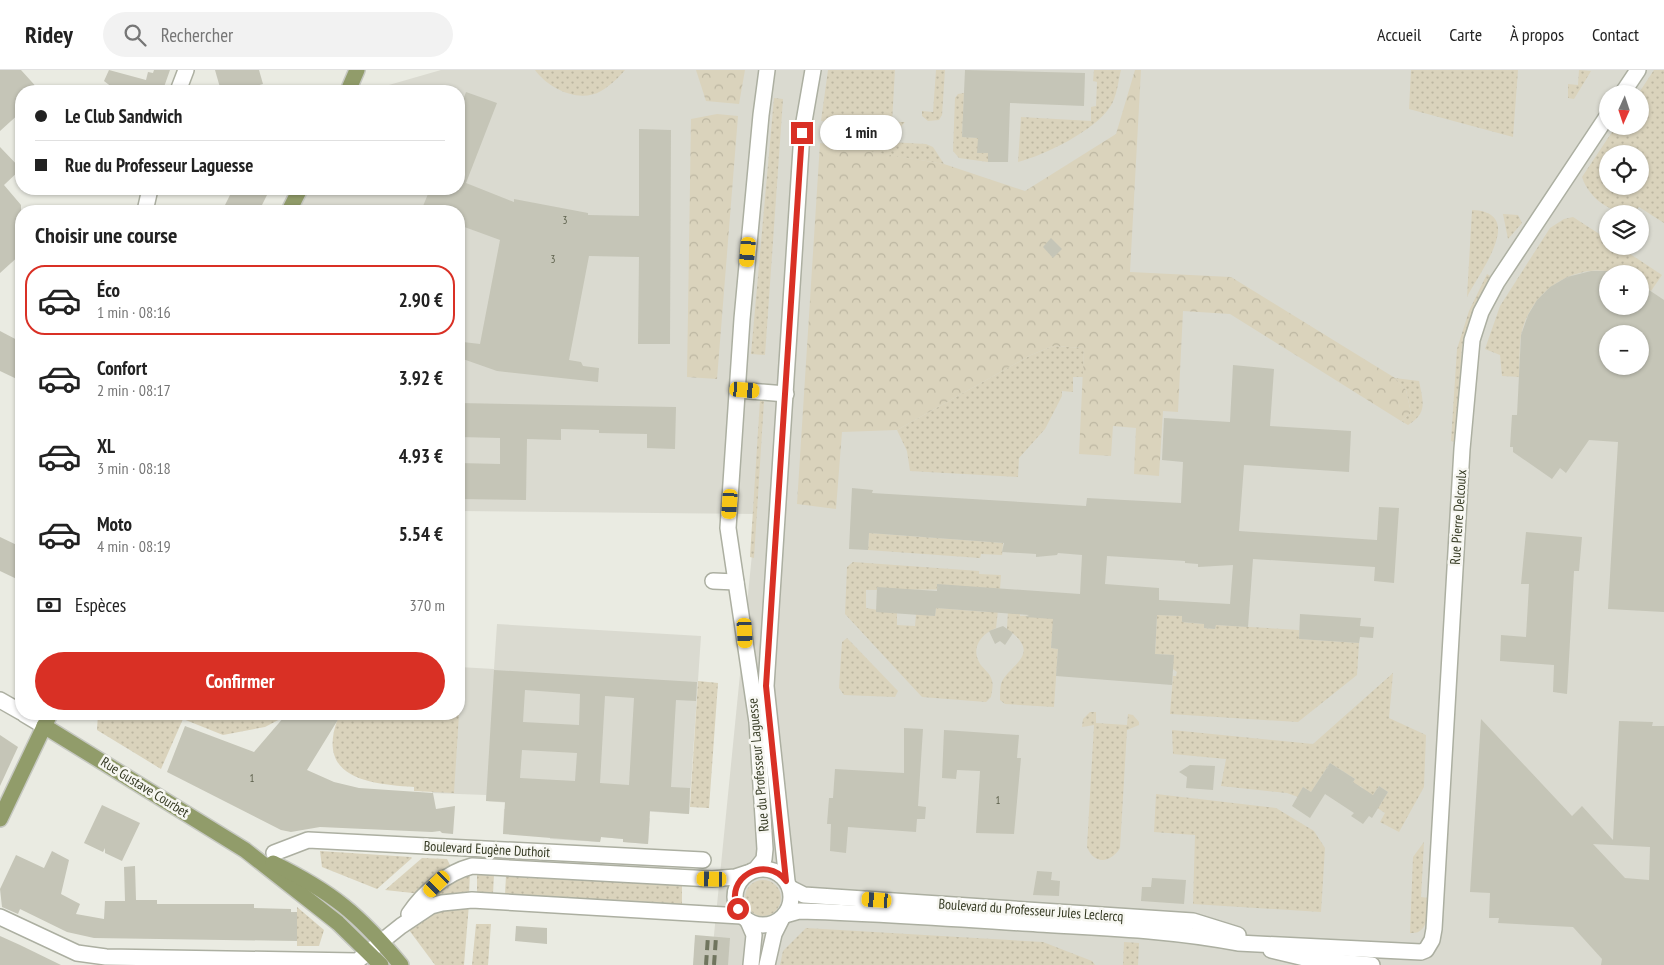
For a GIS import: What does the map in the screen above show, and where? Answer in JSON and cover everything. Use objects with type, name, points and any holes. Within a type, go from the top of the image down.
[{"type":"main road","points":[[351,85],[357,70]]},
{"type":"main road","points":[[0,819],[47,720]]},
{"type":"main road","name":"Rue Gustave Courbet","points":[[47,720],[245,850],[312,902],[370,952],[381,965]]},
{"type":"main road","name":"Rue Gustave Courbet","points":[[245,850],[321,888],[358,916],[401,965]]},
{"type":"street","points":[[180,85],[186,70]]},
{"type":"street","name":"Rue du Professeur Laguesse","points":[[752,871],[764,859],[765,849],[757,722],[728,528],[760,123],[767,70]]},
{"type":"street","name":"Rue du Professeur Laguesse","points":[[788,885],[766,686],[802,128],[813,70]]},
{"type":"street","points":[[1628,85],[1638,70]]},
{"type":"street","name":"Rue Pierre Delcoulx","points":[[1421,952],[1429,948],[1433,935],[1463,439],[1472,340],[1481,312],[1497,282],[1599,129]]},
{"type":"street","points":[[738,390],[786,394]]},
{"type":"street","points":[[713,581],[736,582]]},
{"type":"street","points":[[0,700],[15,708]]},
{"type":"street","name":"Boulevard Eugène Duthoit","points":[[274,853],[308,840],[703,860]]},
{"type":"street","name":"Boulevard Eugène Duthoit","points":[[401,926],[414,908],[437,884],[449,875],[472,866],[702,879],[722,879],[752,871]]},
{"type":"street","points":[[751,965],[754,935],[736,906],[734,895],[737,885],[752,871],[775,871],[788,885],[791,900],[774,934],[767,965]]},
{"type":"street","name":"Boulevard du Professeur Jules Leclercq","points":[[788,885],[804,895],[1193,921],[1249,939],[1271,943]]},
{"type":"street","name":"Boulevard Eugène Duthoit","points":[[357,963],[401,926],[431,906],[442,903],[472,900],[745,918]]},
{"type":"street","name":"Boulevard du Professeur Jules Leclercq","points":[[783,916],[793,911],[809,911],[1066,925],[1173,933],[1246,943],[1313,960],[1372,965]]},
{"type":"street","points":[[745,918],[768,925],[783,916]]},
{"type":"street","points":[[0,917],[75,959],[106,957],[357,963]]},
{"type":"street","name":"Boulevard du Professeur Jules Leclercq","points":[[1246,943],[1421,952]]},
{"type":"shaded area","points":[[441,70],[1664,70],[1664,965],[711,965],[756,514],[465,511],[465,205],[292,205],[297,195],[465,195],[465,85],[389,85]]},
{"type":"shaded area","points":[[497,624],[701,636],[689,814],[638,811],[637,817],[650,818],[648,844],[623,842],[623,839],[601,837],[600,842],[550,839],[550,834],[503,834],[504,809],[510,809],[511,803],[486,801],[486,795],[432,793],[435,720],[465,720],[465,667],[494,669]]},
{"type":"green space","points":[[535,70],[625,70],[601,91],[583,96],[574,95],[556,88]]},
{"type":"green space","points":[[696,70],[745,70],[739,104],[706,101]]},
{"type":"green space","points":[[828,70],[895,70],[892,122],[905,122],[899,129],[821,121]]},
{"type":"green space","points":[[936,70],[945,70],[942,115],[939,120],[928,121],[922,116],[922,111],[933,112]]},
{"type":"green space","points":[[1094,70],[1121,70],[1116,94],[1103,116],[1093,125],[1068,141],[1042,154],[1018,162],[1021,117],[1091,121],[1091,107],[1096,106],[1097,82],[1093,81]]},
{"type":"green space","points":[[1135,70],[1141,70],[1130,272],[1231,277],[1395,378],[1406,390],[1411,413],[1401,421],[1230,314],[1183,311],[1178,412],[1163,411],[1159,476],[1134,474],[1136,428],[1113,426],[1111,456],[1079,454],[1084,348],[1053,346],[1031,355],[897,430],[842,432],[836,509],[797,504],[820,143],[944,164],[1025,191],[1116,134]]},
{"type":"green space","points":[[1411,70],[1518,70],[1513,137],[1409,109]]},
{"type":"green space","points":[[1579,70],[1591,71],[1574,99],[1568,98],[1568,84],[1578,85]]},
{"type":"green space","points":[[1654,70],[1664,70],[1664,223],[1649,213],[1649,205],[1604,205],[1590,192],[1582,177],[1599,152],[1599,195],[1649,195],[1649,145],[1603,145],[1610,135],[1649,135],[1649,85],[1644,85]]},
{"type":"green space","points":[[964,93],[962,137],[978,138],[978,153],[988,153],[988,162],[959,158],[953,151],[955,98],[958,94]]},
{"type":"green space","points":[[774,98],[783,99],[765,355],[751,354]]},
{"type":"green space","points":[[717,114],[738,116],[717,379],[687,377],[691,119]]},
{"type":"green space","points":[[851,140],[926,144],[933,147],[944,164],[852,149]]},
{"type":"green space","points":[[1472,210],[1488,213],[1496,221],[1498,232],[1495,246],[1467,297]]},
{"type":"green space","points":[[1503,214],[1518,215],[1522,223],[1508,239]]},
{"type":"green space","points":[[1573,217],[1599,234],[1599,255],[1632,255],[1647,265],[1599,265],[1599,271],[1578,274],[1555,284],[1537,301],[1525,323],[1520,340],[1519,377],[1502,376],[1500,355],[1485,349],[1500,306],[1550,228],[1564,219]]},
{"type":"green space","points":[[1649,266],[1662,275],[1651,291],[1649,290]]},
{"type":"green space","points":[[1487,274],[1492,277],[1472,316],[1462,346],[1456,442],[1451,441],[1457,349],[1469,311]]},
{"type":"green space","points":[[1053,346],[1084,348],[1083,377],[1073,377],[1073,392],[1062,391],[1062,396],[1045,429],[1019,458],[1018,477],[910,471],[907,451],[897,430],[1031,355]]},
{"type":"green space","points":[[1395,378],[1419,381],[1423,401],[1421,411],[1419,416],[1408,425],[1401,421],[1411,413],[1406,390]]},
{"type":"green space","points":[[760,400],[764,401],[754,558],[750,557]]},
{"type":"green space","points":[[869,533],[1003,543],[1002,555],[981,554],[980,558],[868,550]]},
{"type":"green space","points":[[853,562],[979,571],[979,574],[1001,575],[1000,589],[866,590],[866,608],[897,613],[897,625],[915,626],[916,614],[935,616],[936,608],[987,612],[998,610],[996,628],[982,637],[976,651],[979,662],[990,676],[993,688],[991,697],[986,702],[922,697],[845,614],[847,567]]},
{"type":"green space","points":[[1008,611],[1020,612],[1020,616],[1054,614],[1051,648],[1058,649],[1054,707],[1005,704],[1000,700],[1001,684],[1021,659],[1023,653],[1023,646],[1018,638],[1007,629]]},
{"type":"green space","points":[[1157,615],[1182,616],[1182,622],[1204,624],[1204,628],[1215,629],[1216,625],[1299,630],[1299,639],[1359,643],[1357,675],[1298,722],[1170,714],[1173,676],[1176,676],[1177,672],[1173,669],[1173,655],[1155,654]]},
{"type":"green space","points":[[847,638],[898,691],[895,697],[844,695],[839,688],[842,642]]},
{"type":"green space","points":[[1393,673],[1389,718],[1426,735],[1424,787],[1399,832],[1380,822],[1385,813],[1376,807],[1380,805],[1388,792],[1379,786],[1372,797],[1362,790],[1363,788],[1360,786],[1357,791],[1350,787],[1355,779],[1330,763],[1311,792],[1303,787],[1298,797],[1287,793],[1221,786],[1226,759],[1173,754],[1172,730],[1313,744]]},
{"type":"green space","points":[[698,681],[718,683],[709,808],[690,807]]},
{"type":"green space","points":[[1090,712],[1096,712],[1096,723],[1127,725],[1128,714],[1133,715],[1139,722],[1139,725],[1127,730],[1120,848],[1112,857],[1103,860],[1094,857],[1087,847],[1094,725],[1082,727],[1083,719]]},
{"type":"green space","points":[[98,720],[183,720],[161,769],[97,730]]},
{"type":"green space","points":[[186,720],[278,720],[265,727],[223,735]]},
{"type":"green space","points":[[338,720],[459,720],[454,793],[414,791],[414,787],[380,784],[351,774],[340,766],[334,754],[333,738]]},
{"type":"green space","points":[[1156,794],[1276,808],[1314,831],[1325,848],[1321,912],[1193,904],[1195,835],[1154,832]]},
{"type":"green space","points":[[1424,842],[1421,897],[1429,898],[1428,916],[1421,930],[1416,933],[1410,933],[1413,857]]},
{"type":"green space","points":[[320,851],[412,858],[377,889],[322,867]]},
{"type":"green space","points":[[422,858],[447,859],[451,867],[422,894],[385,890]]},
{"type":"green space","points":[[477,871],[494,874],[493,894],[477,896]]},
{"type":"green space","points":[[470,872],[469,896],[430,902],[433,894]]},
{"type":"green space","points":[[509,872],[682,882],[682,906],[510,899],[505,894],[506,876]]},
{"type":"green space","points":[[763,880],[775,886],[781,898],[775,910],[763,916],[751,910],[745,898],[751,886]]},
{"type":"green space","points":[[469,904],[464,965],[435,965],[409,930],[442,908]]},
{"type":"green space","points":[[297,907],[324,930],[319,946],[297,946]]},
{"type":"green space","points":[[476,924],[491,924],[488,965],[472,965]]},
{"type":"green space","points":[[806,928],[1043,942],[1092,961],[1095,965],[780,965],[783,951]]},
{"type":"green space","points":[[1124,942],[1139,943],[1138,965],[1123,965]]},
{"type":"building","points":[[0,70],[21,70],[35,85],[15,85],[15,117],[0,131]]},
{"type":"building","points":[[109,70],[146,80],[148,72],[170,70],[165,85],[109,85],[104,81]]},
{"type":"building","points":[[215,70],[259,70],[263,84],[259,85],[219,85]]},
{"type":"building","points":[[965,70],[1085,73],[1084,106],[1010,103],[1008,162],[988,162],[988,153],[977,153],[978,138],[962,137]]},
{"type":"building","points":[[466,92],[497,103],[466,183],[514,202],[514,199],[588,213],[588,215],[639,216],[639,129],[671,130],[670,344],[638,344],[639,257],[589,256],[569,360],[581,362],[583,366],[599,368],[598,382],[497,371],[465,360],[465,342],[480,344],[500,240],[465,227],[465,205],[423,205],[428,195],[465,195]]},
{"type":"building","points":[[0,147],[15,163],[15,175],[4,185],[21,205],[15,205],[15,259],[0,273]]},
{"type":"building","points":[[230,195],[267,195],[262,205],[225,205]]},
{"type":"building","points":[[1051,238],[1062,249],[1053,258],[1043,247]]},
{"type":"building","points":[[1599,271],[1599,315],[1649,315],[1649,290],[1664,300],[1664,612],[1608,609],[1618,442],[1589,440],[1566,473],[1560,468],[1552,479],[1513,452],[1513,447],[1510,447],[1512,415],[1517,415],[1521,335],[1528,315],[1537,300],[1550,287],[1567,277]]},
{"type":"building","points":[[0,331],[15,339],[15,378],[0,371]]},
{"type":"building","points":[[1233,365],[1274,369],[1270,426],[1351,431],[1349,472],[1244,465],[1239,531],[1377,540],[1379,507],[1399,508],[1394,583],[1374,581],[1375,567],[1253,559],[1248,627],[1216,625],[1215,629],[1204,628],[1204,624],[1182,622],[1182,616],[1157,615],[1155,654],[1174,655],[1172,685],[1056,676],[1058,649],[1051,648],[1053,619],[1025,617],[1029,615],[936,608],[935,616],[876,612],[877,587],[937,591],[937,584],[1080,594],[1082,555],[1058,553],[1057,555],[1036,557],[1036,554],[1002,552],[1004,543],[869,533],[868,550],[849,549],[852,488],[873,490],[872,493],[1086,506],[1087,498],[1181,503],[1183,462],[1162,460],[1164,418],[1230,422]],"holes":[[[1107,556],[1185,561],[1185,563],[1198,564],[1198,567],[1233,565],[1230,604],[1159,600],[1159,588],[1105,584]]]},
{"type":"building","points":[[465,403],[676,407],[675,449],[647,448],[647,434],[599,433],[599,430],[561,429],[561,440],[527,439],[526,500],[465,499],[465,463],[500,464],[500,438],[465,437]]},
{"type":"building","points":[[1526,532],[1582,537],[1579,571],[1574,571],[1567,694],[1553,692],[1554,665],[1500,661],[1501,635],[1526,637],[1529,584],[1521,584]]},
{"type":"building","points":[[0,537],[15,544],[15,578],[0,571]]},
{"type":"building","points":[[1300,614],[1361,618],[1360,626],[1374,627],[1373,638],[1360,637],[1359,643],[1299,639]]},
{"type":"building","points":[[1003,626],[1013,633],[1005,645],[1000,641],[995,644],[989,631]]},
{"type":"building","points":[[494,670],[697,682],[696,701],[676,700],[671,787],[690,788],[689,814],[650,811],[648,844],[623,842],[623,839],[601,837],[600,842],[503,834],[505,802],[486,801]],"holes":[[[525,690],[580,694],[579,725],[523,722]],[[605,696],[634,698],[629,785],[600,783]],[[522,750],[577,753],[575,781],[520,778]]]},
{"type":"building","points":[[1481,719],[1572,816],[1582,806],[1613,840],[1619,721],[1653,722],[1652,726],[1664,726],[1664,965],[1601,965],[1602,959],[1573,927],[1498,923],[1499,918],[1489,918],[1490,893],[1470,892]],"holes":[[[1593,844],[1650,847],[1649,880],[1625,878]]]},
{"type":"building","points":[[281,720],[338,720],[307,770],[334,782],[359,788],[433,793],[436,809],[455,806],[453,834],[440,831],[320,827],[291,832],[281,830],[167,772],[185,726],[254,752]]},
{"type":"building","points":[[904,728],[923,729],[918,806],[926,807],[925,819],[917,819],[916,832],[848,827],[846,853],[830,851],[831,824],[827,824],[829,798],[833,798],[835,769],[904,773]]},
{"type":"building","points":[[944,730],[1019,735],[1017,758],[1021,758],[1014,834],[976,833],[980,771],[957,770],[956,779],[942,778]]},
{"type":"building","points":[[0,735],[18,747],[0,786]]},
{"type":"building","points":[[1330,763],[1355,779],[1353,782],[1373,795],[1379,786],[1388,792],[1372,818],[1369,816],[1363,824],[1351,816],[1354,813],[1325,794],[1310,818],[1292,806],[1303,787],[1311,792]]},
{"type":"building","points":[[1190,765],[1215,766],[1213,790],[1186,788],[1187,777],[1179,772]]},
{"type":"building","points":[[102,805],[140,823],[122,861],[105,853],[105,848],[103,852],[84,843]]},
{"type":"building","points":[[52,851],[69,860],[61,894],[80,904],[76,914],[104,919],[105,901],[125,901],[124,867],[135,866],[136,900],[157,900],[157,904],[254,904],[254,908],[291,909],[291,912],[297,912],[297,941],[94,938],[67,932],[20,909],[18,914],[2,907],[0,889],[16,855],[44,868]]},
{"type":"building","points":[[1037,871],[1052,872],[1051,880],[1060,881],[1059,896],[1033,895]]},
{"type":"building","points":[[1152,878],[1186,880],[1184,904],[1141,901],[1142,887],[1151,887]]},
{"type":"building","points":[[516,926],[547,928],[547,944],[515,941]]},
{"type":"building","points":[[695,935],[730,938],[728,965],[693,965]]},
{"type":"building","points":[[0,936],[20,945],[61,965],[0,965]]},
{"type":"railway","points":[[706,965],[708,936]]},
{"type":"railway","points":[[714,965],[716,937]]},
{"type":"route","points":[[738,909],[734,895],[741,878],[747,873],[760,868],[768,869],[782,875],[786,881],[766,686],[802,133]]}]
